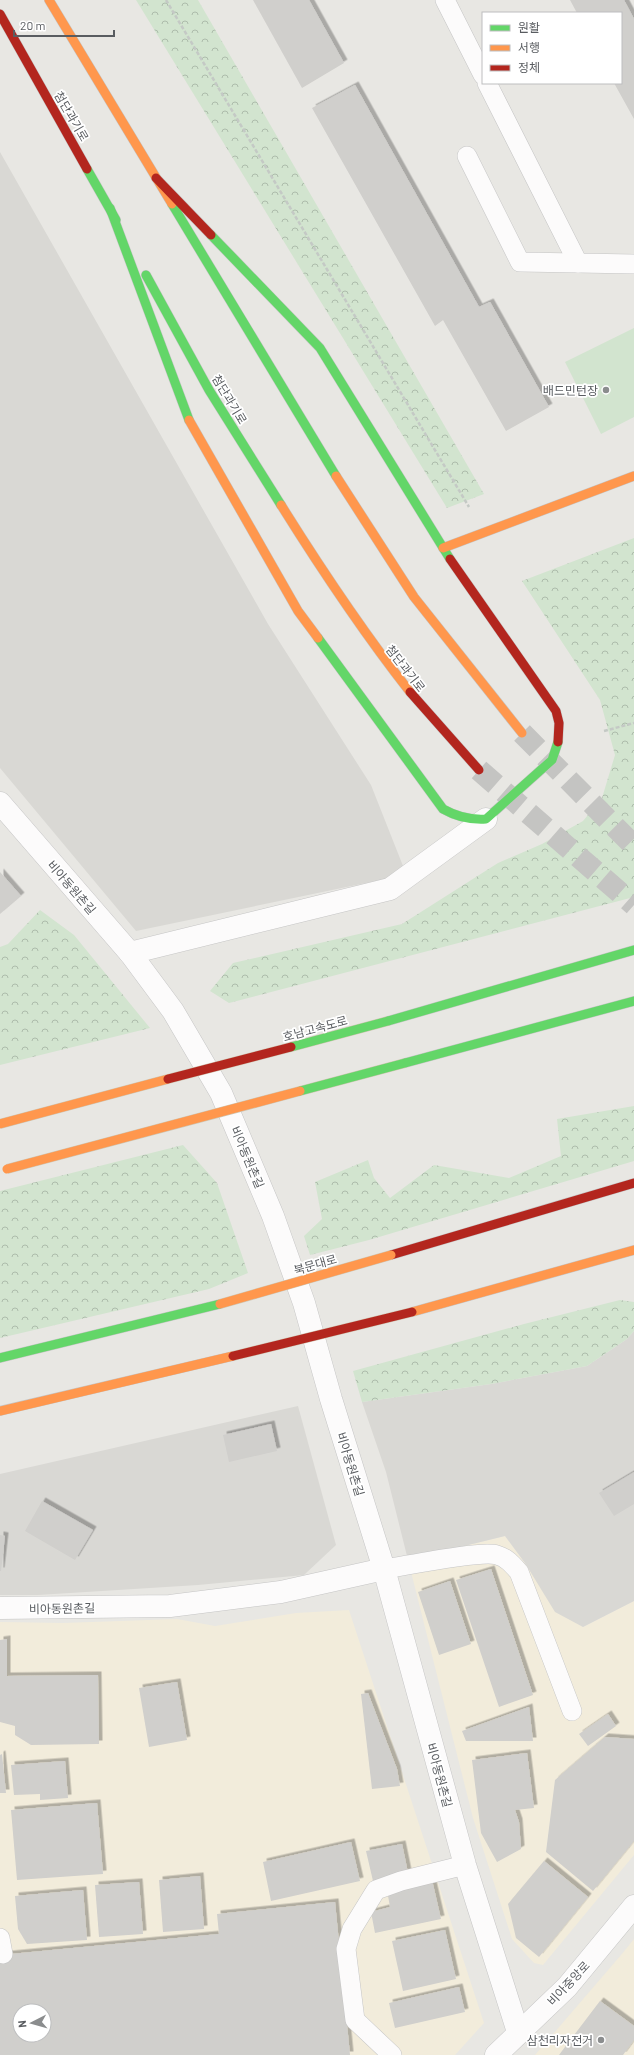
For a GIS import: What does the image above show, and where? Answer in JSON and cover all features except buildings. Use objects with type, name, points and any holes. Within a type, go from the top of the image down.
[{"type":"main road","points":[[49,0],[359,514],[414,596],[522,733]]},
{"type":"main road","name":"첨단과기로","points":[[0,14],[110,208],[209,390],[319,566],[373,645],[424,710],[479,770]]},
{"type":"main road","points":[[110,208],[191,427],[298,611],[443,809],[460,818],[476,820],[486,819],[552,760],[559,740],[559,719],[556,711],[444,548],[320,348],[156,178]]},
{"type":"main road","points":[[444,548],[634,476]]},
{"type":"main road","name":"호남고속도로","points":[[0,1124],[388,1021],[634,950]]},
{"type":"main road","points":[[3,1170],[405,1063],[634,1000]]},
{"type":"main road","name":"북문대로","points":[[0,1358],[220,1304],[634,1183]]},
{"type":"main road","points":[[0,1412],[412,1312],[634,1250]]},
{"type":"street","name":"비아동원촌길","points":[[0,803],[130,953],[173,1012],[221,1093],[273,1216],[304,1303],[331,1399],[384,1569],[465,1865],[518,2032]]},
{"type":"street","points":[[130,953],[390,889],[486,819]]},
{"type":"street","name":"비아동원촌길","points":[[0,1608],[170,1606],[280,1592],[384,1569]]},
{"type":"street","name":"비아중앙로","points":[[496,2055],[518,2032],[567,1987],[634,1906]]},
{"type":"lane","points":[[445,0],[482,73]]},
{"type":"lane","points":[[488,84],[578,263]]},
{"type":"lane","points":[[467,156],[520,262],[634,264]]},
{"type":"lane","points":[[384,1569],[476,1555],[496,1554],[509,1561],[519,1572],[572,1711]]},
{"type":"lane","points":[[392,2055],[355,2020],[345,1930],[376,1890],[401,1881],[465,1865]]},
{"type":"path","points":[[166,0],[469,507]]},
{"type":"path","points":[[604,731],[634,723]]},
{"type":"shaded area","points":[[0,152],[268,624],[371,785],[405,871],[385,879],[136,931],[0,768]]},
{"type":"shaded area","points":[[634,1331],[634,1601],[583,1627],[555,1612],[525,1563],[505,1536],[444,1551],[407,1556],[386,1472],[362,1402],[491,1384],[587,1366],[627,1339]]},
{"type":"shaded area","points":[[298,1406],[336,1545],[304,1575],[198,1585],[38,1595],[0,1595],[0,1474]]},
{"type":"shaded area","points":[[505,1536],[525,1563],[583,1627],[634,1601],[634,1855],[543,1965],[534,1963],[512,1939],[473,1818],[407,1556],[444,1551]]},
{"type":"shaded area","points":[[349,1610],[484,2023],[455,2055],[0,2055],[0,1622],[63,1623],[177,1619],[215,1626],[296,1613]]},
{"type":"shaded area","points":[[634,1939],[634,2055],[535,2055],[621,1955]]},
{"type":"green space","points":[[136,0],[198,0],[484,494],[447,508]]},
{"type":"green space","name":"배드민턴장","points":[[634,328],[634,417],[601,434],[565,362]]},
{"type":"green space","points":[[634,538],[634,897],[229,1003],[210,991],[233,963],[402,924],[498,863],[542,844],[583,821],[602,798],[615,755],[600,700],[522,581]]},
{"type":"green space","points":[[40,910],[74,935],[150,1028],[0,1065],[0,947],[8,944]]},
{"type":"green space","points":[[634,1106],[634,1161],[369,1240],[310,1255],[304,1236],[322,1219],[315,1182],[368,1160],[374,1178],[390,1198],[434,1165],[509,1178],[561,1156],[557,1119]]},
{"type":"green space","points":[[183,1145],[217,1183],[248,1273],[209,1289],[0,1338],[0,1191]]},
{"type":"green space","points":[[620,1300],[634,1302],[634,1331],[627,1339],[587,1366],[491,1384],[362,1402],[353,1371],[524,1324]]},
{"type":"tunnel","points":[[522,733],[634,846]]},
{"type":"tunnel","points":[[479,770],[634,905]]},
{"type":"traffic: fast","points":[[87,169],[116,220]]},
{"type":"traffic: fast","points":[[172,204],[336,476]]},
{"type":"traffic: fast","points":[[110,208],[189,420]]},
{"type":"traffic: fast","points":[[211,235],[320,348],[450,559]]},
{"type":"traffic: fast","points":[[146,275],[209,390],[281,505]]},
{"type":"traffic: fast","points":[[318,638],[443,809],[453,814],[474,819],[486,819],[552,760],[558,742]]},
{"type":"traffic: fast","points":[[388,1021],[634,950]]},
{"type":"traffic: fast","points":[[405,1063],[634,1001]]},
{"type":"traffic: fast","points":[[291,1047],[388,1021]]},
{"type":"traffic: fast","points":[[300,1091],[405,1063]]},
{"type":"traffic: fast","points":[[0,1358],[220,1304]]},
{"type":"traffic: slow","points":[[49,0],[172,204]]},
{"type":"traffic: slow","points":[[189,420],[298,611],[318,638]]},
{"type":"traffic: slow","points":[[336,476],[414,597],[522,733]]},
{"type":"traffic: slow","points":[[443,548],[634,476]]},
{"type":"traffic: slow","points":[[281,505],[343,600],[410,692]]},
{"type":"traffic: slow","points":[[0,1124],[168,1079]]},
{"type":"traffic: slow","points":[[7,1169],[300,1091]]},
{"type":"traffic: slow","points":[[412,1312],[634,1250]]},
{"type":"traffic: slow","points":[[220,1304],[391,1255]]},
{"type":"traffic: slow","points":[[0,1411],[233,1356]]},
{"type":"traffic: jam","points":[[0,14],[87,169]]},
{"type":"traffic: jam","points":[[156,178],[211,235]]},
{"type":"traffic: jam","points":[[450,559],[556,711],[559,723],[558,742]]},
{"type":"traffic: jam","points":[[410,692],[479,770]]},
{"type":"traffic: jam","points":[[168,1079],[291,1047]]},
{"type":"traffic: jam","points":[[391,1255],[634,1183]]},
{"type":"traffic: jam","points":[[233,1356],[412,1312]]},
{"type":"place","name":"배드민턴장","points":[[606,390]]},
{"type":"place","name":"삼천리자전거","points":[[601,2040]]}]
